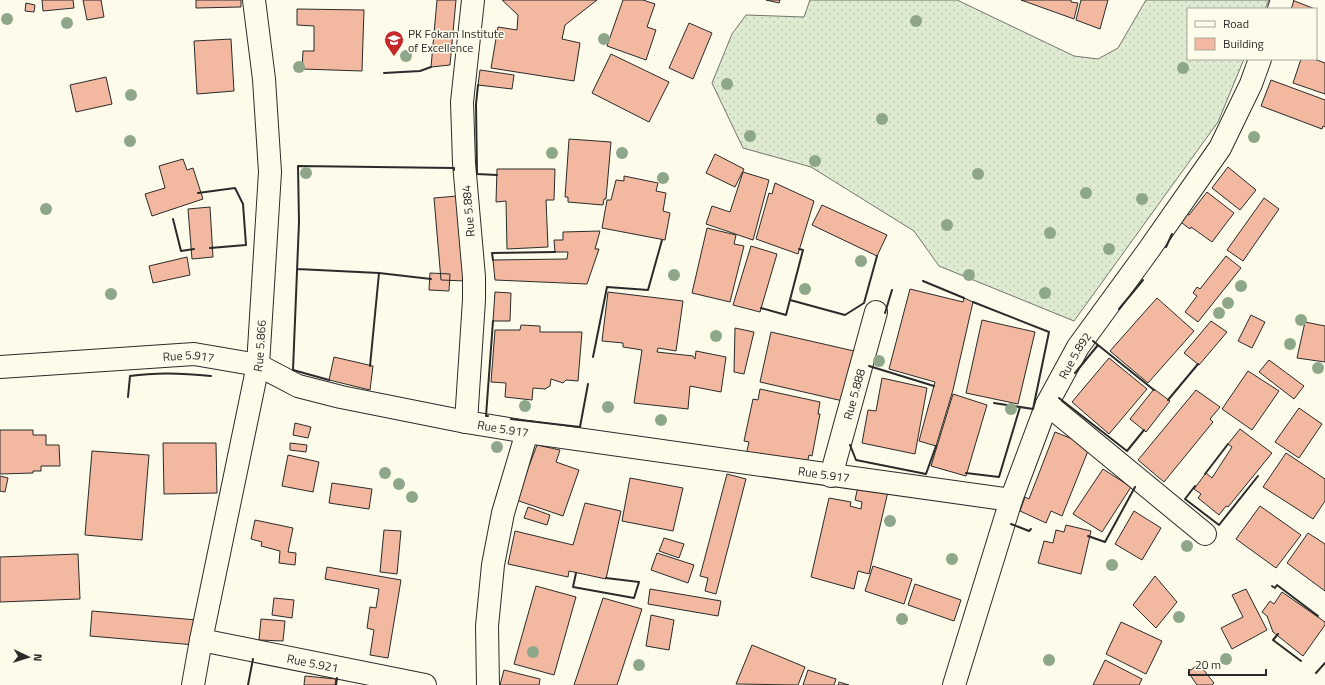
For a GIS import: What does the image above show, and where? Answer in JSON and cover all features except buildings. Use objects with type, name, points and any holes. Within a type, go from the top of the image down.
[{"type":"street","name":"Rue 5.866","points":[[194,685],[201,640],[258,365],[270,172],[264,78],[254,0]]},
{"type":"street","name":"Rue 5.884","points":[[466,422],[474,276],[464,163],[462,102],[473,0]]},
{"type":"street","name":"Rue 5.892","points":[[954,685],[1011,500],[1047,404],[1078,347],[1148,251],[1220,148],[1251,84],[1260,60]]},
{"type":"street","name":"Rue 5.888","points":[[832,476],[876,312]]},
{"type":"street","name":"Rue 5.917","points":[[0,368],[194,354],[258,365],[298,386],[341,397],[466,422],[832,476],[1011,500]]},
{"type":"street","points":[[1047,404],[1205,534]]},
{"type":"street","points":[[488,685],[487,626],[493,565],[503,513],[527,432]]},
{"type":"street","name":"Rue 5.921","points":[[201,640],[425,685]]},
{"type":"green space","points":[[810,0],[957,0],[1074,56],[1098,59],[1118,48],[1146,0],[1269,0],[1265,8],[1187,8],[1187,60],[1244,60],[1218,122],[1074,321],[939,266],[914,231],[811,167],[743,148],[712,83],[732,34],[746,15],[804,17]]},
{"type":"wall","points":[[384,73],[420,71],[431,67]]},
{"type":"wall","points":[[478,85],[476,104],[477,174],[497,175]]},
{"type":"wall","points":[[329,380],[293,370],[299,222],[298,166],[454,168],[454,170]]},
{"type":"wall","points":[[198,193],[235,188],[243,204],[246,245],[210,248]]},
{"type":"wall","points":[[173,219],[181,251],[194,249]]},
{"type":"wall","points":[[1166,247],[1172,234]]},
{"type":"wall","points":[[593,357],[607,287],[648,290],[662,240]]},
{"type":"wall","points":[[761,308],[786,315],[803,250],[799,249]]},
{"type":"wall","points":[[493,260],[492,253],[555,252]]},
{"type":"wall","points":[[790,300],[845,315],[864,303],[877,256]]},
{"type":"wall","points":[[297,269],[379,273],[431,279]]},
{"type":"wall","points":[[370,366],[379,273]]},
{"type":"wall","points":[[1119,309],[1143,280]]},
{"type":"wall","points":[[923,281],[964,298]]},
{"type":"wall","points":[[885,313],[892,290]]},
{"type":"wall","points":[[973,302],[1049,332],[1033,409],[994,403]]},
{"type":"wall","points":[[488,416],[486,416],[493,321]]},
{"type":"wall","points":[[1093,341],[1154,390]]},
{"type":"wall","points":[[1075,373],[1098,345]]},
{"type":"wall","points":[[1168,400],[1198,364]]},
{"type":"wall","points":[[869,366],[934,386]]},
{"type":"wall","points":[[128,397],[130,376],[170,373],[211,376]]},
{"type":"wall","points":[[511,419],[580,427],[588,384]]},
{"type":"wall","points":[[1059,398],[1127,451],[1144,430]]},
{"type":"wall","points":[[966,473],[999,477],[1020,407]]},
{"type":"wall","points":[[1205,474],[1228,444]]},
{"type":"wall","points":[[850,445],[856,460],[926,474],[936,446]]},
{"type":"wall","points":[[1195,486],[1185,499],[1219,525],[1258,476]]},
{"type":"wall","points":[[1088,536],[1105,542],[1135,487]]},
{"type":"wall","points":[[1011,524],[1029,531],[1031,529]]},
{"type":"wall","points":[[576,573],[573,587],[634,598],[639,582],[606,578]]},
{"type":"wall","points":[[1272,586],[1275,588],[1277,585],[1318,616]]},
{"type":"wall","points":[[1278,634],[1273,640],[1301,661]]},
{"type":"wall","points":[[248,685],[253,659]]},
{"type":"wall","points":[[1316,673],[1325,663]]},
{"type":"wall","points":[[336,685],[337,678]]},
{"type":"place","name":"PK Fokam Institute of Excellence","points":[[394,57]]}]
